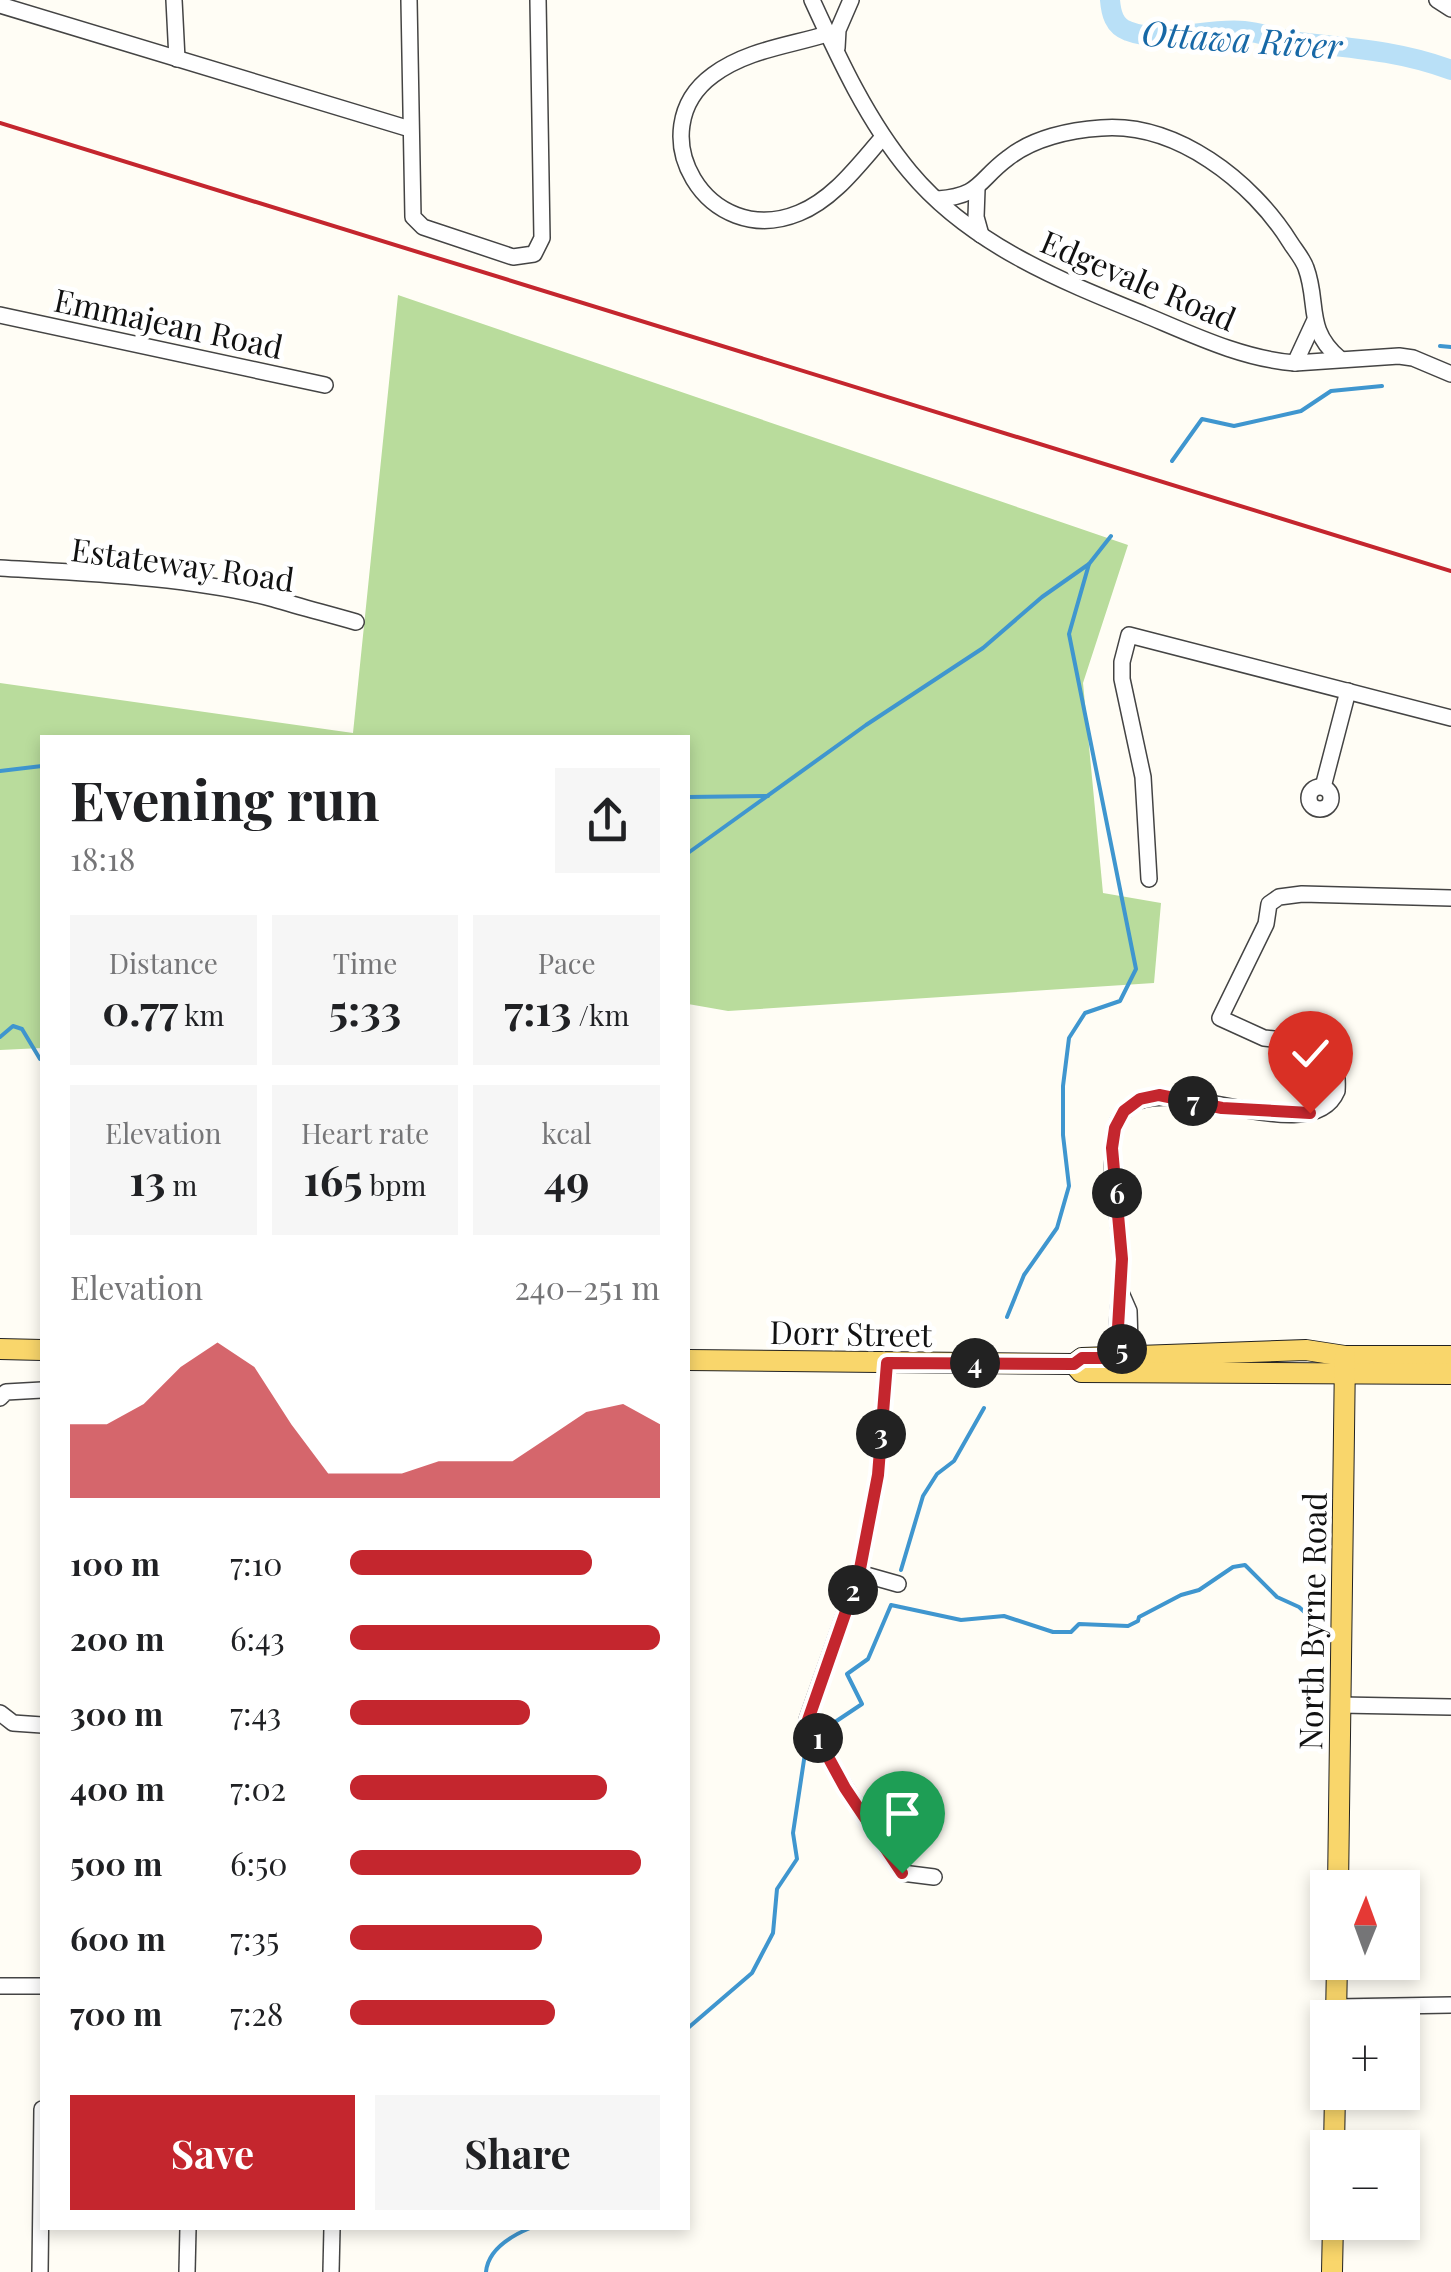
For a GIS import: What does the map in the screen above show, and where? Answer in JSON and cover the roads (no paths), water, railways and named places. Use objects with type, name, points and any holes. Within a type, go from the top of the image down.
[{"type":"main road","points":[[0,1349],[40,1350]]},
{"type":"main road","name":"Dorr Street","points":[[690,1360],[1074,1364],[1082,1358],[1123,1353],[1306,1350],[1345,1365],[1451,1374]]},
{"type":"main road","name":"Dorr Street","points":[[1074,1364],[1081,1372],[1345,1365],[1451,1356]]},
{"type":"main road","name":"North Byrne Road","points":[[1338,1870],[1345,1365]]},
{"type":"main road","points":[[1332,2272],[1333,2240]]},
{"type":"street","points":[[174,0],[177,59]]},
{"type":"street","points":[[408,0],[412,217],[423,227],[513,257],[534,254],[541,244],[538,0]]},
{"type":"street","name":"Edgevale Road","points":[[812,0],[883,137],[912,175],[982,236],[1052,277],[1232,349],[1278,362],[1412,358],[1451,374]]},
{"type":"street","points":[[839,58],[838,30],[850,0]]},
{"type":"street","points":[[1437,0],[1451,10]]},
{"type":"street","points":[[0,5],[410,129]]},
{"type":"street","points":[[828,34],[752,54],[710,77],[697,91],[682,134],[684,155],[697,188],[735,216],[779,219],[800,213],[830,194],[883,137]]},
{"type":"street","points":[[938,199],[977,190],[1010,156],[1054,135],[1132,128],[1163,137],[1230,175],[1282,228],[1306,268],[1314,322],[1324,343],[1339,358]]},
{"type":"street","points":[[977,190],[976,217],[982,236]]},
{"type":"street","name":"Emmajean Road","points":[[0,315],[326,386]]},
{"type":"street","points":[[1295,363],[1314,322]]},
{"type":"street","name":"Estateway Road","points":[[0,568],[130,577],[208,588],[273,599],[356,622]]},
{"type":"street","points":[[1149,879],[1143,778],[1121,670],[1129,634],[1451,718]]},
{"type":"street","points":[[1323,787],[1348,691]]},
{"type":"street","points":[[1123,1353],[1117,1345],[1121,1249],[1112,1148],[1115,1128],[1124,1111],[1140,1099],[1159,1095],[1222,1108],[1310,1113],[1325,1108],[1338,1091],[1332,1053],[1321,1044],[1264,1038],[1220,1018],[1266,924],[1268,904],[1293,895],[1451,898]]},
{"type":"street","points":[[887,1363],[878,1475],[859,1574],[808,1720],[845,1788],[902,1873],[934,1877]]},
{"type":"street","points":[[0,1398],[6,1392],[40,1390]]},
{"type":"street","points":[[859,1574],[898,1584]]},
{"type":"street","points":[[1340,1705],[1451,1707]]},
{"type":"street","points":[[4,1720],[40,1725]]},
{"type":"street","points":[[0,1986],[40,1986]]},
{"type":"street","points":[[1420,2007],[1451,2005]]},
{"type":"street","points":[[40,2272],[41,2230]]},
{"type":"street","points":[[187,2272],[188,2230]]},
{"type":"street","points":[[330,2272],[332,2230]]},
{"type":"waterway","name":"Ottawa River","points":[[1110,0],[1119,26],[1142,35],[1244,31],[1395,54],[1451,70]]},
{"type":"waterway","points":[[1440,346],[1451,347]]},
{"type":"waterway","points":[[1172,461],[1202,419],[1234,426],[1301,411],[1331,391],[1382,386]]},
{"type":"waterway","points":[[1007,1317],[1024,1275],[1057,1228],[1069,1186],[1063,1135],[1063,1086],[1069,1038],[1085,1013],[1120,1001],[1136,969],[1069,634],[1089,564],[1111,536]]},
{"type":"waterway","points":[[690,852],[866,725],[983,648],[1042,597],[1089,564]]},
{"type":"waterway","points":[[0,771],[40,766]]},
{"type":"waterway","points":[[690,797],[768,796]]},
{"type":"waterway","points":[[0,1037],[13,1026],[22,1029],[40,1059]]},
{"type":"waterway","points":[[901,1570],[923,1496],[937,1474],[954,1461],[984,1408]]},
{"type":"waterway","points":[[823,1730],[862,1704],[847,1674],[868,1659],[891,1605],[961,1620],[1004,1616],[1053,1632],[1071,1632],[1079,1624],[1128,1626],[1181,1595],[1199,1590],[1233,1567],[1245,1565],[1277,1597],[1310,1617]]},
{"type":"waterway","points":[[690,2026],[752,1973],[773,1933],[777,1889],[797,1859],[793,1833],[807,1740]]},
{"type":"waterway","points":[[486,2272],[496,2250],[526,2230]]},
{"type":"railway","points":[[0,123],[1451,571]]}]
